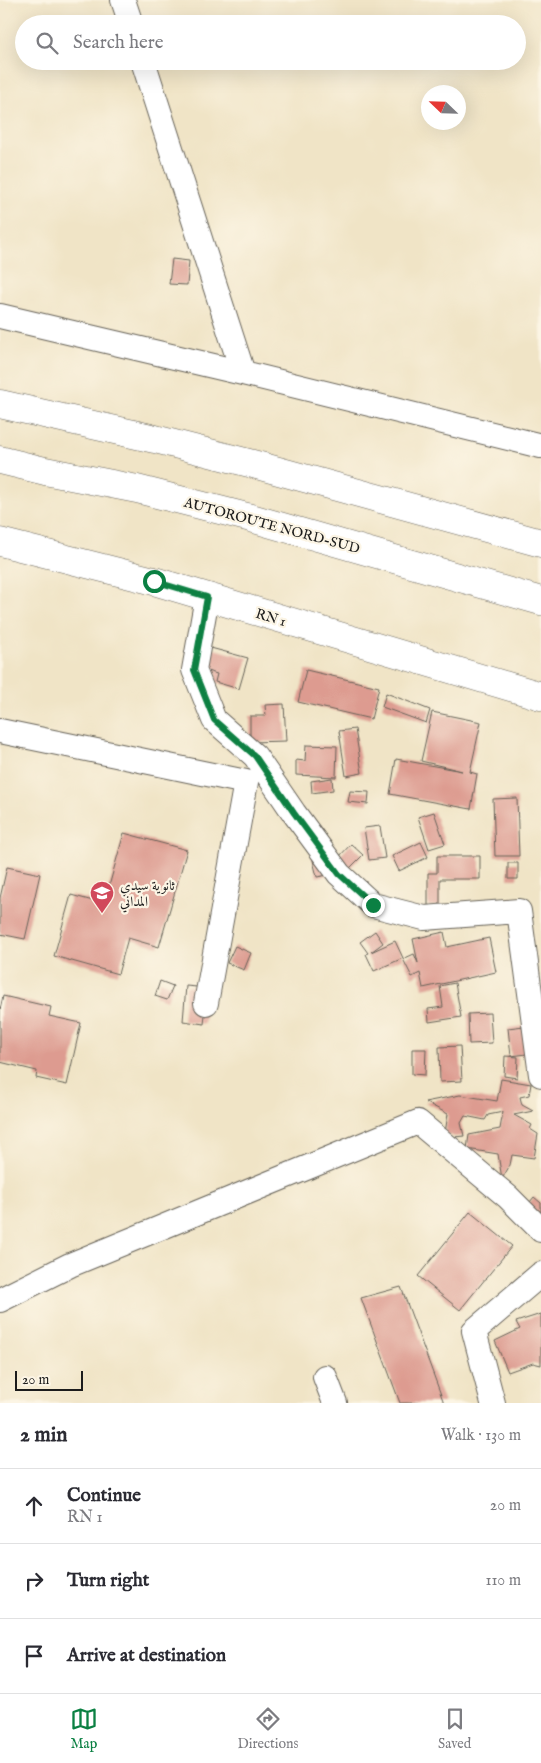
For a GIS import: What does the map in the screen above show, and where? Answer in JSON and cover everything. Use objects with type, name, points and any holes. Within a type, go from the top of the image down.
[{"type":"main road","points":[[0,404],[253,464],[541,544]]},
{"type":"main road","name":"AUTOROUTE NORD-SUD","points":[[0,460],[45,471],[137,488],[232,513],[541,601]]},
{"type":"main road","name":"RN 1","points":[[0,542],[154,581],[541,696]]},
{"type":"street","points":[[123,0],[128,15]]},
{"type":"street","points":[[146,70],[243,373]]},
{"type":"street","points":[[0,316],[541,446]]},
{"type":"street","points":[[207,597],[194,670],[214,720],[255,756],[339,874],[373,905],[424,918],[520,911],[541,1075]]},
{"type":"street","points":[[0,731],[246,782],[206,1003]]},
{"type":"street","points":[[0,1300],[70,1266],[418,1122],[508,1197],[541,1230]]},
{"type":"street","points":[[493,1403],[474,1331],[541,1274]]},
{"type":"street","points":[[325,1376],[335,1403]]},
{"type":"building","points":[[172,259],[189,261],[187,285],[169,284]]},
{"type":"building","points":[[207,647],[248,658],[239,689],[215,682],[217,674],[200,669]]},
{"type":"building","points":[[306,670],[379,687],[371,719],[298,702]]},
{"type":"building","points":[[386,693],[430,710],[426,723],[382,707]]},
{"type":"building","points":[[284,704],[286,741],[250,742],[250,716],[266,716],[265,705]]},
{"type":"building","points":[[432,712],[481,722],[470,772],[477,774],[471,809],[390,794],[396,759],[462,771],[421,761]]},
{"type":"building","points":[[355,729],[362,773],[346,776],[339,731]]},
{"type":"building","points":[[306,745],[337,746],[336,777],[296,775],[296,760],[305,761]]},
{"type":"building","points":[[332,778],[333,790],[312,793],[311,781]]},
{"type":"building","points":[[350,791],[369,792],[368,804],[348,802]]},
{"type":"building","points":[[517,798],[519,856],[495,856],[493,799]]},
{"type":"building","points":[[434,812],[445,844],[429,849],[418,817]]},
{"type":"building","points":[[380,826],[385,858],[369,860],[364,828]]},
{"type":"building","points":[[124,833],[187,850],[159,947],[128,938],[118,974],[54,956],[71,895],[104,904]]},
{"type":"building","points":[[421,842],[428,857],[399,871],[392,856]]},
{"type":"building","points":[[351,844],[363,855],[349,869],[338,858]]},
{"type":"building","points":[[312,856],[328,875],[317,877]]},
{"type":"building","points":[[437,856],[480,856],[480,879],[440,879],[440,906],[428,906],[428,873],[437,873]]},
{"type":"building","points":[[508,863],[518,863],[518,879],[508,879]]},
{"type":"building","points":[[7,867],[40,874],[25,939],[0,934],[0,898]]},
{"type":"building","points":[[375,931],[383,943],[371,952],[395,941],[403,958],[374,971],[366,954],[368,953],[360,942]]},
{"type":"building","points":[[444,932],[447,947],[489,938],[496,972],[423,988],[420,973],[412,977],[403,959],[414,954],[418,963],[413,939]]},
{"type":"building","points":[[235,946],[251,953],[244,970],[227,963]]},
{"type":"building","points":[[160,981],[173,986],[167,1000],[155,996]]},
{"type":"building","points":[[455,983],[461,1017],[429,1022],[428,1009],[443,1007],[440,986]]},
{"type":"building","points":[[186,986],[208,988],[204,1024],[183,1021]]},
{"type":"building","points":[[3,996],[51,1007],[49,1016],[81,1023],[67,1085],[36,1078],[37,1071],[0,1062],[0,1010]]},
{"type":"building","points":[[490,1013],[492,1043],[469,1044],[468,1014]]},
{"type":"building","points":[[524,1026],[527,1054],[511,1056],[508,1028]]},
{"type":"building","points":[[460,1046],[462,1081],[440,1082],[439,1047]]},
{"type":"building","points":[[412,1049],[426,1049],[425,1075],[412,1074]]},
{"type":"building","points":[[505,1056],[518,1057],[517,1078],[504,1076]]},
{"type":"building","points":[[501,1079],[531,1084],[529,1095],[520,1097],[522,1105],[533,1111],[514,1115],[532,1125],[530,1129],[538,1134],[534,1158],[512,1155],[510,1165],[502,1179],[498,1154],[467,1149],[469,1135],[500,1129],[503,1112],[488,1115],[485,1120],[465,1116],[461,1123],[464,1136],[454,1137],[445,1133],[448,1114],[425,1102],[460,1095],[497,1101]]},
{"type":"building","points":[[534,1197],[541,1203],[541,1219],[525,1208]]},
{"type":"building","points":[[470,1212],[512,1246],[460,1310],[418,1276]]},
{"type":"building","points":[[401,1287],[444,1403],[400,1403],[361,1298]]},
{"type":"building","points":[[541,1314],[541,1365],[533,1363],[508,1372],[495,1341],[520,1329],[516,1322]]},
{"type":"place","name":"ثانوية سيدي المداني","points":[[102,914]]},
{"type":"route","points":[[154,581],[207,597],[194,670],[214,720],[255,756],[339,874],[373,905]]}]
